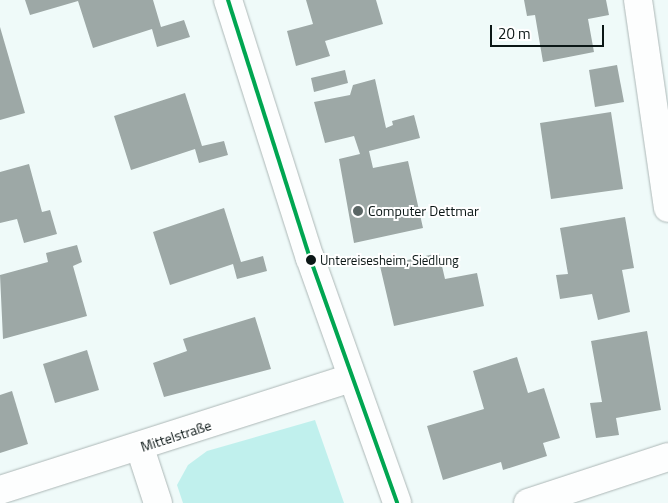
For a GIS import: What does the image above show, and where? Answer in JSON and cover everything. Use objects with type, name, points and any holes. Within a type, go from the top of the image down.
[{"type":"street","points":[[228,0],[351,378],[397,503]]},
{"type":"street","points":[[638,0],[668,208]]},
{"type":"street","name":"Mittelstraße","points":[[0,490],[140,448],[351,378]]},
{"type":"street","points":[[140,448],[158,503]]},
{"type":"street","points":[[528,503],[668,457]]},
{"type":"shaded area","points":[[315,420],[344,503],[183,503],[177,485],[188,465],[207,451]]},
{"type":"building","points":[[25,0],[153,0],[161,27],[184,20],[190,37],[157,47],[152,29],[93,48],[78,1],[30,15]]},
{"type":"building","points":[[306,0],[376,0],[383,24],[325,41],[330,56],[296,66],[287,31],[313,24]]},
{"type":"building","points":[[524,0],[606,0],[609,15],[588,19],[594,52],[543,62],[535,15],[527,16]]},
{"type":"building","points":[[0,27],[25,113],[0,120]]},
{"type":"building","points":[[617,65],[624,102],[595,107],[589,70]]},
{"type":"building","points":[[345,70],[348,83],[314,92],[311,78]]},
{"type":"building","points":[[375,79],[386,128],[393,125],[392,121],[414,115],[420,138],[369,151],[373,168],[408,161],[423,228],[354,243],[339,159],[360,154],[354,136],[325,143],[314,102],[350,95],[353,85]]},
{"type":"building","points":[[185,93],[202,146],[224,141],[228,155],[199,163],[195,149],[131,170],[114,116]]},
{"type":"building","points":[[611,112],[623,189],[551,199],[540,123]]},
{"type":"building","points":[[29,164],[42,212],[50,210],[57,234],[24,243],[17,219],[0,223],[0,172]]},
{"type":"building","points":[[224,208],[241,262],[263,256],[267,271],[237,279],[233,264],[170,285],[153,232]]},
{"type":"building","points":[[625,217],[634,268],[622,270],[630,312],[598,320],[592,294],[560,299],[556,275],[568,274],[560,228]]},
{"type":"building","points":[[77,245],[82,262],[73,266],[87,316],[3,339],[0,275],[48,262],[46,253]]},
{"type":"building","points":[[439,253],[445,279],[477,273],[484,306],[394,326],[380,266]]},
{"type":"building","points":[[255,317],[271,369],[164,397],[153,363],[187,351],[183,339]]},
{"type":"building","points":[[647,331],[661,410],[616,418],[619,435],[596,438],[590,403],[602,402],[591,341]]},
{"type":"building","points":[[87,350],[99,390],[55,403],[43,364]]},
{"type":"building","points":[[517,357],[528,393],[544,388],[560,438],[543,443],[547,456],[503,470],[501,462],[443,480],[427,426],[484,409],[473,371]]},
{"type":"building","points":[[12,391],[28,444],[0,453],[0,395]]},
{"type":"transit line","points":[[228,0],[310,258],[397,503]]},
{"type":"place","name":"Computer Dettmar","points":[[358,211]]},
{"type":"place","name":"Untereisesheim, Siedlung","points":[[311,260]]}]
